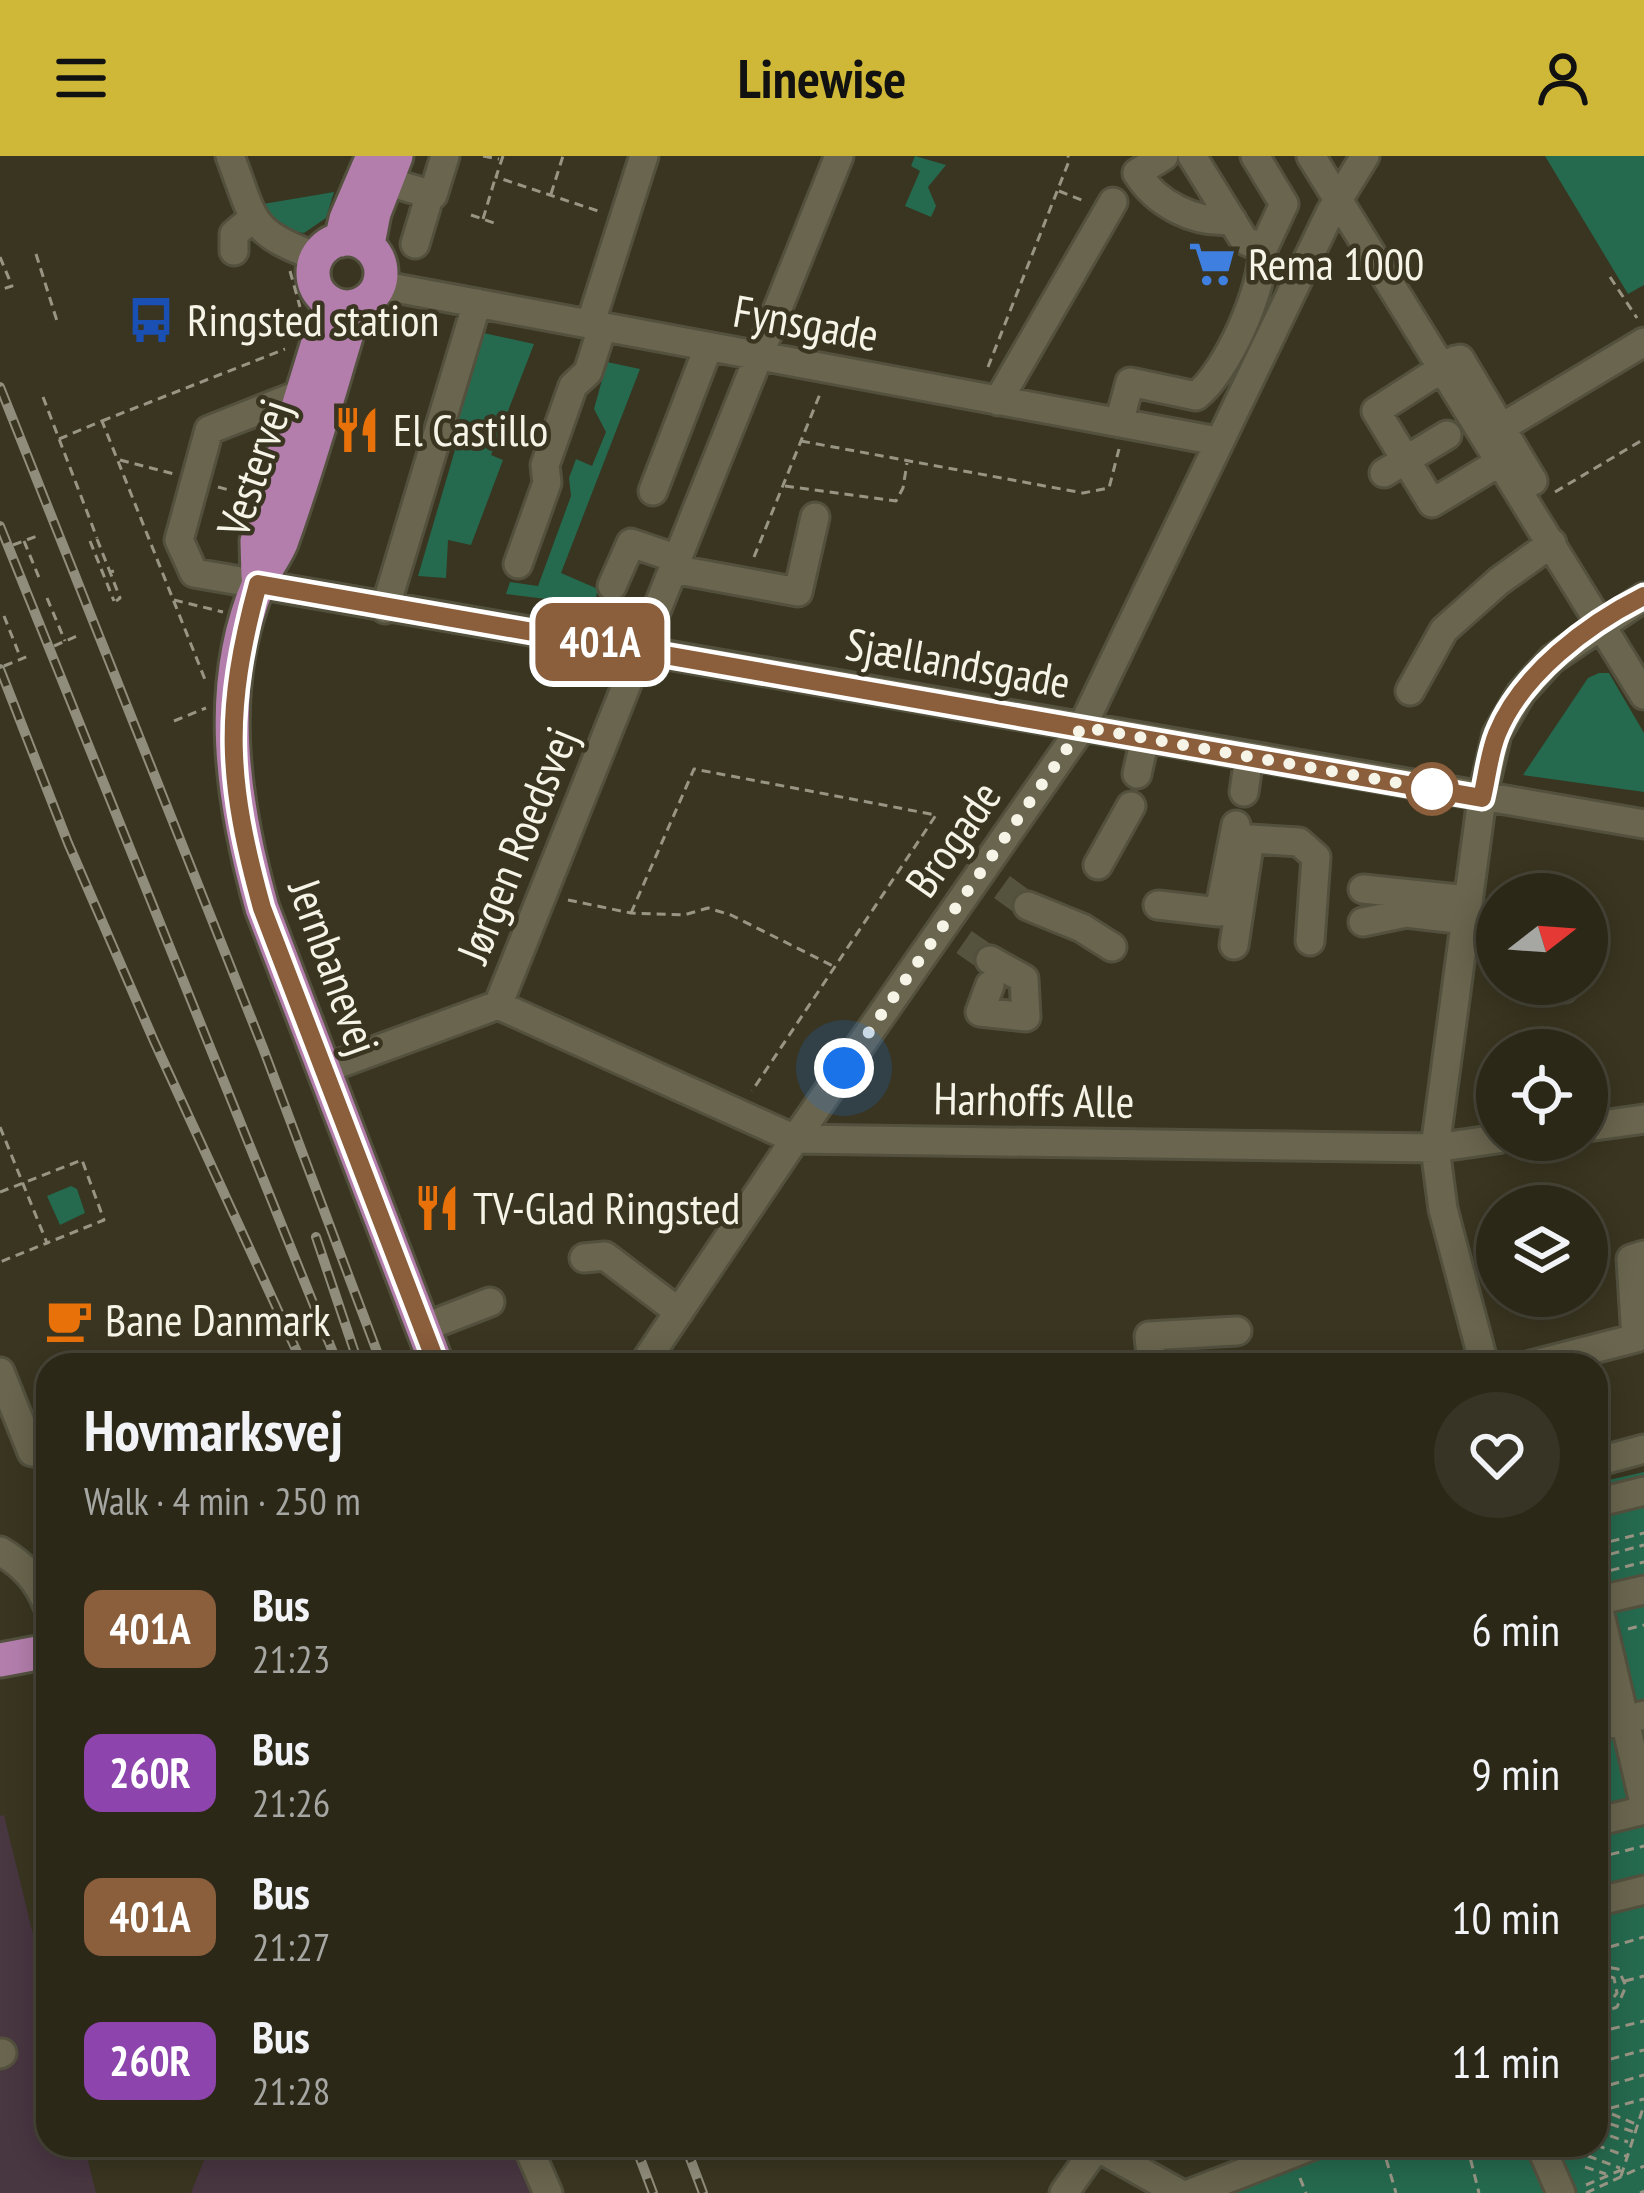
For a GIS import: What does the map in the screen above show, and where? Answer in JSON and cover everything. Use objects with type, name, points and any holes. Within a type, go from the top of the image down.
[{"type":"main road","points":[[342,247],[380,262],[354,298],[317,289],[313,273],[374,213],[385,164]]},
{"type":"main road","name":"Vestervej","points":[[258,584],[257,541],[303,393],[354,298]]},
{"type":"main road","name":"Vestervej","points":[[258,584],[279,548],[354,298]]},
{"type":"main road","name":"Jernbanevej","points":[[258,584],[237,679],[233,780],[244,844],[262,908],[432,1353]]},
{"type":"main road","points":[[0,1660],[36,1653]]},
{"type":"street","points":[[230,156],[253,218],[278,244],[342,247]]},
{"type":"street","points":[[415,244],[445,156]]},
{"type":"street","points":[[518,564],[547,483],[545,465],[572,386],[588,372],[644,156]]},
{"type":"street","name":"Jørgen Roedsvej","points":[[498,1005],[839,156]]},
{"type":"street","points":[[1164,156],[1137,173],[1151,196],[1210,223],[1232,220]]},
{"type":"street","points":[[1192,156],[1244,240],[1263,249]]},
{"type":"street","points":[[1122,423],[1130,382],[1196,396],[1214,382],[1264,273],[1263,249],[1284,204],[1255,156]]},
{"type":"street","points":[[1311,156],[1343,191],[1451,363],[1501,444],[1552,544],[1644,664]]},
{"type":"street","points":[[1331,156],[1343,191]]},
{"type":"street","name":"Brogade","points":[[651,1353],[795,1139],[991,880],[1082,727],[1217,441],[1365,156]]},
{"type":"street","points":[[385,164],[430,194]]},
{"type":"street","points":[[987,399],[1111,206]]},
{"type":"street","points":[[234,251],[234,234],[253,218]]},
{"type":"street","name":"Fynsgade","points":[[354,298],[477,303],[1217,441]]},
{"type":"street","points":[[385,609],[477,303]]},
{"type":"street","points":[[1451,363],[1376,411],[1395,467],[1432,503],[1501,444],[1644,342]]},
{"type":"street","points":[[653,491],[708,348]]},
{"type":"street","name":"Sjællandsgade","points":[[303,393],[209,430],[179,540],[194,573],[1644,824]]},
{"type":"street","points":[[1395,467],[1447,435]]},
{"type":"street","points":[[1501,444],[1544,499],[1644,695]]},
{"type":"street","points":[[612,586],[631,543],[675,564],[798,592],[815,517]]},
{"type":"street","points":[[1410,691],[1444,630],[1499,581],[1552,544]]},
{"type":"street","points":[[1481,1353],[1443,1209],[1435,1148],[1482,798],[1497,734],[1521,693],[1552,659],[1644,596]]},
{"type":"street","points":[[1137,774],[1145,738]]},
{"type":"street","points":[[1244,792],[1250,757]]},
{"type":"street","points":[[1098,865],[1131,806]]},
{"type":"street","points":[[1158,905],[1219,912],[1240,833]]},
{"type":"street","points":[[1240,833],[1298,842],[1316,857],[1310,941]]},
{"type":"street","points":[[1234,945],[1240,833]]},
{"type":"street","points":[[1363,889],[1466,920],[1476,927]]},
{"type":"street","points":[[1028,906],[1082,928],[1112,947]]},
{"type":"street","points":[[1363,922],[1406,913],[1466,920]]},
{"type":"street","points":[[322,1070],[498,1005]]},
{"type":"street","name":"Harhoffs Alle","points":[[498,1005],[795,1139],[1435,1148],[1476,1142]]},
{"type":"street","points":[[1608,1124],[1644,1119]]},
{"type":"street","points":[[1578,1353],[1636,1338],[1631,1258],[1644,1255]]},
{"type":"street","points":[[584,1258],[605,1256],[679,1312]]},
{"type":"street","points":[[422,1328],[490,1302]]},
{"type":"street","points":[[1151,1353],[1149,1336],[1237,1331]]},
{"type":"street","points":[[0,1372],[32,1452],[36,1450]]},
{"type":"street","points":[[1608,1459],[1644,1449]]},
{"type":"street","points":[[1608,1500],[1644,1491]]},
{"type":"street","points":[[0,1551],[36,1581]]},
{"type":"street","points":[[1608,1598],[1644,1590]]},
{"type":"street","points":[[1608,1635],[1635,1717],[1644,1806],[1608,1818]]},
{"type":"street","points":[[1608,1899],[1644,1890]]},
{"type":"street","points":[[532,2157],[548,2193]]},
{"type":"street","points":[[1064,2193],[1090,2157]]},
{"type":"street","points":[[1117,2157],[1179,2193]]},
{"type":"street","points":[[1191,2193],[1283,2157]]},
{"type":"street","points":[[1546,2157],[1565,2193]]},
{"type":"path","points":[[483,156],[502,158],[483,219]]},
{"type":"path","points":[[550,197],[563,156]]},
{"type":"path","points":[[987,399],[1068,156]]},
{"type":"path","points":[[496,177],[624,219]]},
{"type":"path","points":[[1058,190],[1111,206]]},
{"type":"path","points":[[471,215],[494,223]]},
{"type":"path","points":[[36,254],[57,321]]},
{"type":"path","points":[[0,257],[12,286],[0,290]]},
{"type":"path","points":[[1610,277],[1644,330]]},
{"type":"path","points":[[744,582],[830,370]]},
{"type":"path","points":[[43,398],[112,572],[120,598],[114,601],[91,541],[97,538]]},
{"type":"path","points":[[58,439],[102,421],[206,684]]},
{"type":"path","points":[[801,441],[1083,493],[1108,488],[1122,423]]},
{"type":"path","points":[[1544,499],[1644,439]]},
{"type":"path","points":[[783,485],[896,501],[908,460]]},
{"type":"path","points":[[14,545],[37,536]]},
{"type":"path","points":[[24,541],[40,580]]},
{"type":"path","points":[[47,598],[65,641]]},
{"type":"path","points":[[4,616],[21,659]]},
{"type":"path","points":[[54,646],[77,636]]},
{"type":"path","points":[[4,666],[32,655]]},
{"type":"path","points":[[174,722],[215,705]]},
{"type":"path","points":[[631,913],[694,769],[936,815],[737,1113]]},
{"type":"path","points":[[543,894],[631,913],[684,915],[708,908],[835,967]]},
{"type":"path","points":[[0,1127],[47,1243]]},
{"type":"path","points":[[0,1192],[82,1160],[104,1220],[0,1262]]},
{"type":"path","points":[[1608,1542],[1644,1533]]},
{"type":"path","points":[[1608,1555],[1644,1545]]},
{"type":"path","points":[[1608,1571],[1644,1562]]},
{"type":"path","points":[[1608,1855],[1644,1846]]},
{"type":"path","points":[[1608,1948],[1644,1937]]},
{"type":"path","points":[[1608,1965],[1625,1981],[1624,2000],[1608,2010]]},
{"type":"path","points":[[1608,1974],[1617,1983]]},
{"type":"path","points":[[1608,1985],[1644,1976]]},
{"type":"path","points":[[1608,2001],[1614,1998],[1617,1983]]},
{"type":"path","points":[[1608,2024],[1610,2030],[1644,2020]]},
{"type":"path","points":[[1608,2060],[1644,2050]]},
{"type":"path","points":[[1608,2086],[1644,2075]]},
{"type":"path","points":[[1608,2113],[1644,2104],[1621,2176]]},
{"type":"path","points":[[1612,2114],[1638,2125]]},
{"type":"path","points":[[1608,2121],[1635,2133]]},
{"type":"path","points":[[1608,2135],[1632,2143]]},
{"type":"path","points":[[1608,2149],[1628,2156]]},
{"type":"path","points":[[1386,2157],[1396,2193]]},
{"type":"path","points":[[1470,2157],[1479,2193]]},
{"type":"path","points":[[1591,2157],[1623,2169]]},
{"type":"path","points":[[1586,2193],[1644,2166]]},
{"type":"path","points":[[1585,2167],[1609,2175]]},
{"type":"path","points":[[1565,2193],[1623,2169]]},
{"type":"shaded area","points":[[4,1815],[36,1947],[36,2157],[87,2157],[96,2193],[0,2193],[0,1816]]},
{"type":"shaded area","points":[[205,2157],[518,2157],[533,2193],[191,2193]]},
{"type":"green space","points":[[915,156],[946,165],[928,187],[936,206],[931,217],[905,206],[920,171],[911,166]]},
{"type":"green space","points":[[1545,156],[1644,156],[1644,285],[1628,294]]},
{"type":"green space","points":[[334,192],[326,218],[304,233],[279,225],[263,204]]},
{"type":"green space","points":[[479,332],[534,344],[491,455],[503,460],[471,545],[448,540],[446,578],[418,576],[455,450],[445,445]]},
{"type":"green space","points":[[607,362],[640,369],[561,573],[598,589],[594,605],[506,594],[510,582],[538,586],[571,496],[569,478],[576,459],[592,466],[606,432],[594,409]]},
{"type":"green space","points":[[1609,673],[1644,733],[1644,792],[1523,775],[1588,678]]},
{"type":"green space","points":[[71,1186],[77,1189],[85,1213],[60,1225],[47,1196]]},
{"type":"green space","points":[[1644,1472],[1644,2193],[1218,2193],[1306,2157],[1608,2157],[1608,1480]]},
{"type":"tunnel","points":[[1002,887],[1028,906]]},
{"type":"tunnel","points":[[964,942],[990,960]]},
{"type":"railway","points":[[0,387],[263,1048],[377,1353]]},
{"type":"railway","points":[[0,526],[333,1353]]},
{"type":"railway","points":[[0,669],[68,843],[154,1041],[297,1353]]},
{"type":"railway","points":[[316,1237],[355,1353]]},
{"type":"railway","points":[[640,2157],[653,2193]]},
{"type":"railway","points":[[690,2157],[703,2193]]},
{"type":"bus line","name":"401A","points":[[432,1353],[262,908],[244,844],[233,780],[234,707],[243,639],[258,584],[1482,798],[1497,734],[1521,693],[1552,659],[1644,596]]},
{"type":"place","name":"Rema 1000","points":[[1212,264]]},
{"type":"place","name":"Ringsted station","points":[[151,320]]},
{"type":"place","name":"El Castillo","points":[[357,430]]},
{"type":"place","name":"TV-Glad Ringsted","points":[[437,1208]]},
{"type":"place","name":"Bane Danmark","points":[[69,1320]]},
{"type":"route","points":[[844,1068],[1082,727],[1432,789]]}]
